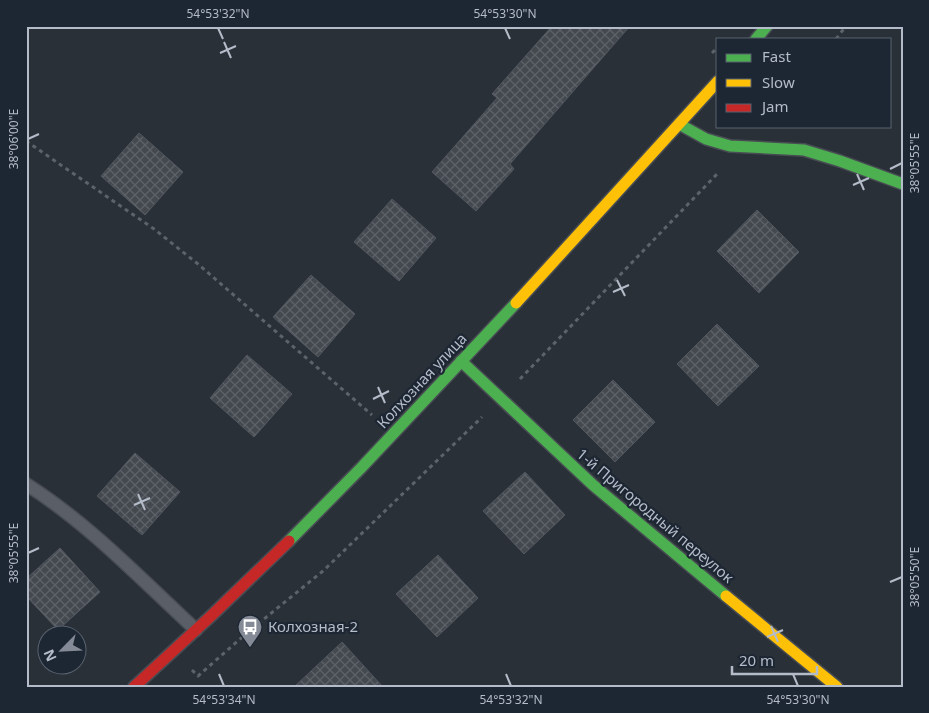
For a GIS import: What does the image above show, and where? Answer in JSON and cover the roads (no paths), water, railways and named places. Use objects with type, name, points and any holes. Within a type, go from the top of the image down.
[{"type":"main road","points":[[757,38],[767,26]]},
{"type":"main road","name":"Колхозная улица","points":[[134,687],[286,543],[392,434],[716,83]]},
{"type":"main road","points":[[679,124],[706,139],[730,146],[804,150],[903,184]]},
{"type":"main road","name":"1-й Пригородный переулок","points":[[461,361],[593,485],[837,687]]},
{"type":"lane","points":[[26,484],[45,496],[89,531],[196,630]]},
{"type":"place","name":"Колхозная-2","points":[[250,648]]}]
